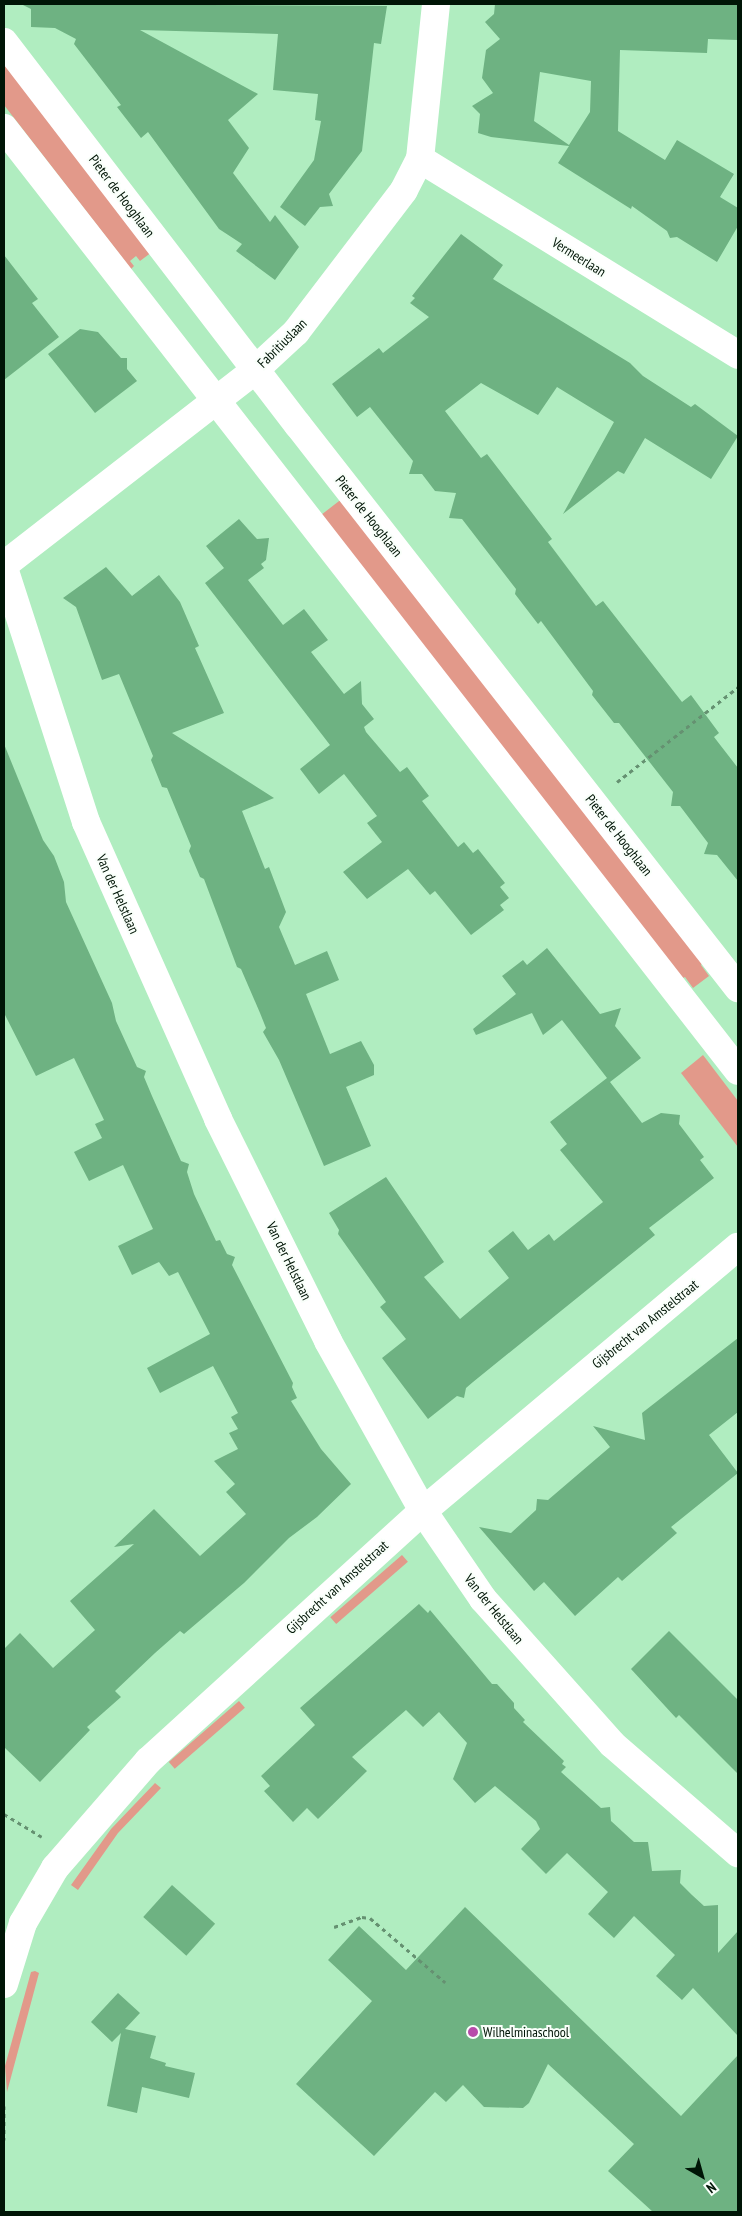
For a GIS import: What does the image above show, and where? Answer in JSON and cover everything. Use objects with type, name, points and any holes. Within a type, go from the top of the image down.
[{"type":"street","name":"Fabritiuslaan","points":[[4,566],[214,400],[255,370],[296,332],[404,190],[420,159],[436,4]]},
{"type":"street","name":"Pieter de Hooghlaan","points":[[4,42],[255,370],[738,988]]},
{"type":"street","points":[[4,128],[738,1071]]},
{"type":"street","name":"Vermeerlaan","points":[[420,159],[738,355]]},
{"type":"street","name":"Van der Helstlaan","points":[[4,566],[86,822],[218,1119],[328,1341],[423,1511],[483,1599],[612,1744],[738,1852]]},
{"type":"street","name":"Gijsbrecht van Amstelstraat","points":[[4,1984],[13,1918],[148,1761],[423,1511],[738,1247]]},
{"type":"path","points":[[592,801],[738,687]]},
{"type":"path","points":[[4,1814],[44,1838]]},
{"type":"path","points":[[334,1927],[362,1917],[370,1918],[445,1982]]},
{"type":"path","points":[[4,2106],[4,2140]]},
{"type":"shaded area","points":[[4,61],[152,252],[140,261],[136,256],[130,261],[134,266],[131,269],[4,105]]},
{"type":"shaded area","points":[[343,498],[703,962],[701,965],[709,976],[693,988],[685,977],[681,979],[321,515]]},
{"type":"shaded area","points":[[703,1055],[738,1101],[738,1147],[681,1073]]},
{"type":"shaded area","points":[[402,1555],[408,1562],[336,1624],[330,1617]]},
{"type":"shaded area","points":[[239,1701],[245,1708],[175,1769],[169,1762]]},
{"type":"shaded area","points":[[155,1783],[161,1788],[118,1833],[78,1890],[71,1885],[111,1829]]},
{"type":"shaded area","points":[[31,1972],[39,1973],[7,2092],[5,2066]]},
{"type":"building","points":[[21,4],[387,6],[381,44],[374,43],[362,151],[329,194],[333,206],[320,207],[305,226],[280,207],[314,160],[321,121],[315,120],[318,94],[273,90],[278,34],[140,30],[258,94],[228,120],[249,148],[233,173],[270,222],[275,215],[299,247],[275,280],[236,251],[242,244],[219,229],[148,132],[141,138],[117,107],[121,105],[74,44],[76,39],[55,28],[31,27],[31,9]]},
{"type":"building","points":[[495,4],[738,4],[738,40],[708,39],[707,53],[620,50],[618,131],[665,160],[677,140],[734,174],[720,197],[738,208],[738,226],[717,262],[677,237],[670,238],[667,231],[632,206],[631,209],[558,163],[569,146],[491,137],[478,133],[480,114],[472,106],[493,93],[482,78],[486,50],[500,39],[485,22],[494,14]],"holes":[[[540,72],[591,81],[590,112],[569,145],[534,121]]]},
{"type":"building","points":[[461,234],[503,265],[493,279],[630,363],[643,376],[691,407],[695,404],[738,436],[711,479],[645,438],[624,474],[618,471],[563,514],[614,422],[557,387],[538,415],[481,383],[445,411],[481,458],[487,454],[552,539],[548,542],[596,606],[603,601],[682,702],[691,695],[719,733],[714,737],[738,768],[738,881],[717,855],[704,854],[708,843],[680,806],[671,806],[673,792],[619,723],[614,723],[592,695],[593,691],[541,621],[538,624],[515,594],[516,589],[462,519],[449,518],[456,493],[435,491],[422,474],[409,474],[413,461],[370,407],[357,417],[332,384],[379,348],[383,353],[429,317],[410,303],[415,298],[412,296]]},
{"type":"building","points":[[4,255],[38,299],[32,303],[59,337],[4,380]]},
{"type":"building","points":[[80,329],[98,332],[121,358],[127,358],[127,369],[137,381],[95,413],[48,354]]},
{"type":"building","points":[[239,519],[257,539],[269,538],[266,560],[261,564],[264,568],[248,580],[283,625],[304,609],[328,640],[311,652],[344,694],[361,681],[362,704],[374,719],[364,727],[366,732],[400,772],[407,767],[429,796],[422,801],[458,847],[464,842],[473,853],[478,849],[505,883],[500,887],[509,898],[500,905],[504,910],[471,935],[435,891],[430,895],[408,869],[367,899],[343,872],[382,842],[367,823],[377,816],[344,774],[319,794],[300,769],[330,745],[205,583],[224,568],[206,546]]},
{"type":"building","points":[[106,567],[132,596],[159,575],[180,602],[199,646],[195,648],[224,713],[172,733],[274,798],[242,811],[265,869],[269,867],[286,912],[279,927],[295,965],[327,951],[339,980],[306,994],[330,1054],[361,1041],[374,1065],[374,1075],[346,1087],[371,1146],[324,1166],[279,1060],[263,1032],[266,1028],[260,1013],[241,969],[237,967],[204,879],[200,877],[189,851],[191,846],[167,788],[162,787],[151,760],[153,756],[119,674],[102,680],[76,607],[63,598]]},
{"type":"building","points":[[4,744],[43,840],[54,856],[64,882],[66,902],[112,1003],[116,1021],[137,1067],[146,1071],[144,1077],[181,1161],[189,1164],[187,1172],[194,1194],[216,1241],[220,1240],[227,1254],[235,1257],[232,1265],[293,1383],[292,1387],[297,1398],[291,1401],[321,1449],[351,1484],[317,1517],[289,1538],[244,1583],[184,1634],[180,1631],[115,1691],[121,1697],[87,1727],[90,1730],[40,1782],[4,1747],[4,1649],[20,1633],[53,1668],[95,1630],[70,1601],[134,1544],[114,1547],[154,1509],[200,1556],[246,1514],[226,1492],[235,1484],[214,1461],[238,1449],[229,1433],[238,1429],[231,1417],[238,1413],[213,1366],[160,1393],[147,1368],[210,1334],[178,1272],[169,1276],[159,1262],[132,1275],[118,1246],[153,1229],[123,1165],[89,1181],[74,1152],[102,1138],[95,1124],[104,1120],[74,1058],[36,1076],[4,1013]]},
{"type":"building","points":[[547,948],[600,1014],[621,1008],[615,1026],[641,1058],[610,1082],[642,1123],[661,1113],[680,1115],[679,1124],[704,1157],[700,1160],[714,1178],[649,1228],[655,1235],[466,1388],[464,1398],[457,1396],[428,1419],[382,1358],[406,1339],[380,1307],[386,1302],[338,1234],[339,1230],[329,1213],[386,1177],[444,1262],[424,1277],[460,1319],[509,1278],[488,1251],[513,1231],[528,1250],[549,1234],[554,1241],[603,1202],[560,1150],[567,1144],[550,1122],[607,1078],[562,1020],[543,1035],[532,1013],[476,1035],[473,1029],[516,994],[502,976],[523,960],[527,965]]},
{"type":"building","points":[[738,1338],[738,1412],[709,1435],[738,1473],[671,1527],[677,1533],[622,1581],[618,1577],[575,1616],[544,1582],[534,1591],[479,1527],[511,1533],[536,1510],[537,1499],[548,1500],[610,1447],[593,1426],[645,1440],[642,1413]]},
{"type":"building","points":[[419,1604],[428,1613],[430,1610],[492,1684],[497,1684],[514,1703],[514,1708],[525,1720],[523,1722],[564,1761],[562,1764],[566,1767],[561,1772],[601,1808],[610,1807],[611,1821],[634,1842],[648,1842],[652,1871],[681,1870],[680,1883],[692,1895],[704,1906],[718,1905],[718,1953],[738,1931],[738,2036],[693,1988],[682,2000],[656,1976],[675,1955],[634,1916],[614,1938],[588,1914],[608,1892],[567,1853],[546,1874],[521,1849],[540,1829],[536,1821],[495,1786],[475,1803],[453,1779],[467,1743],[439,1712],[423,1727],[406,1710],[352,1757],[367,1771],[318,1819],[307,1808],[293,1822],[264,1791],[270,1786],[261,1776],[315,1725],[300,1708]]},
{"type":"building","points":[[669,1631],[738,1700],[738,1774],[679,1715],[676,1718],[631,1669]]},
{"type":"building","points":[[172,1885],[215,1924],[186,1956],[143,1917]]},
{"type":"building","points":[[465,1907],[681,2116],[738,2055],[738,2212],[653,2212],[608,2171],[634,2144],[548,2064],[529,2103],[523,2108],[484,2107],[463,2085],[446,2102],[435,2092],[374,2156],[296,2084],[372,2001],[328,1960],[359,1926],[406,1970]]},
{"type":"building","points":[[118,1993],[140,2013],[125,2029],[156,2036],[150,2058],[166,2063],[165,2066],[195,2073],[189,2098],[142,2087],[137,2113],[107,2106],[121,2033],[112,2042],[91,2022]]},
{"type":"place","name":"Wilhelminaschool","points":[[473,2032]]}]
